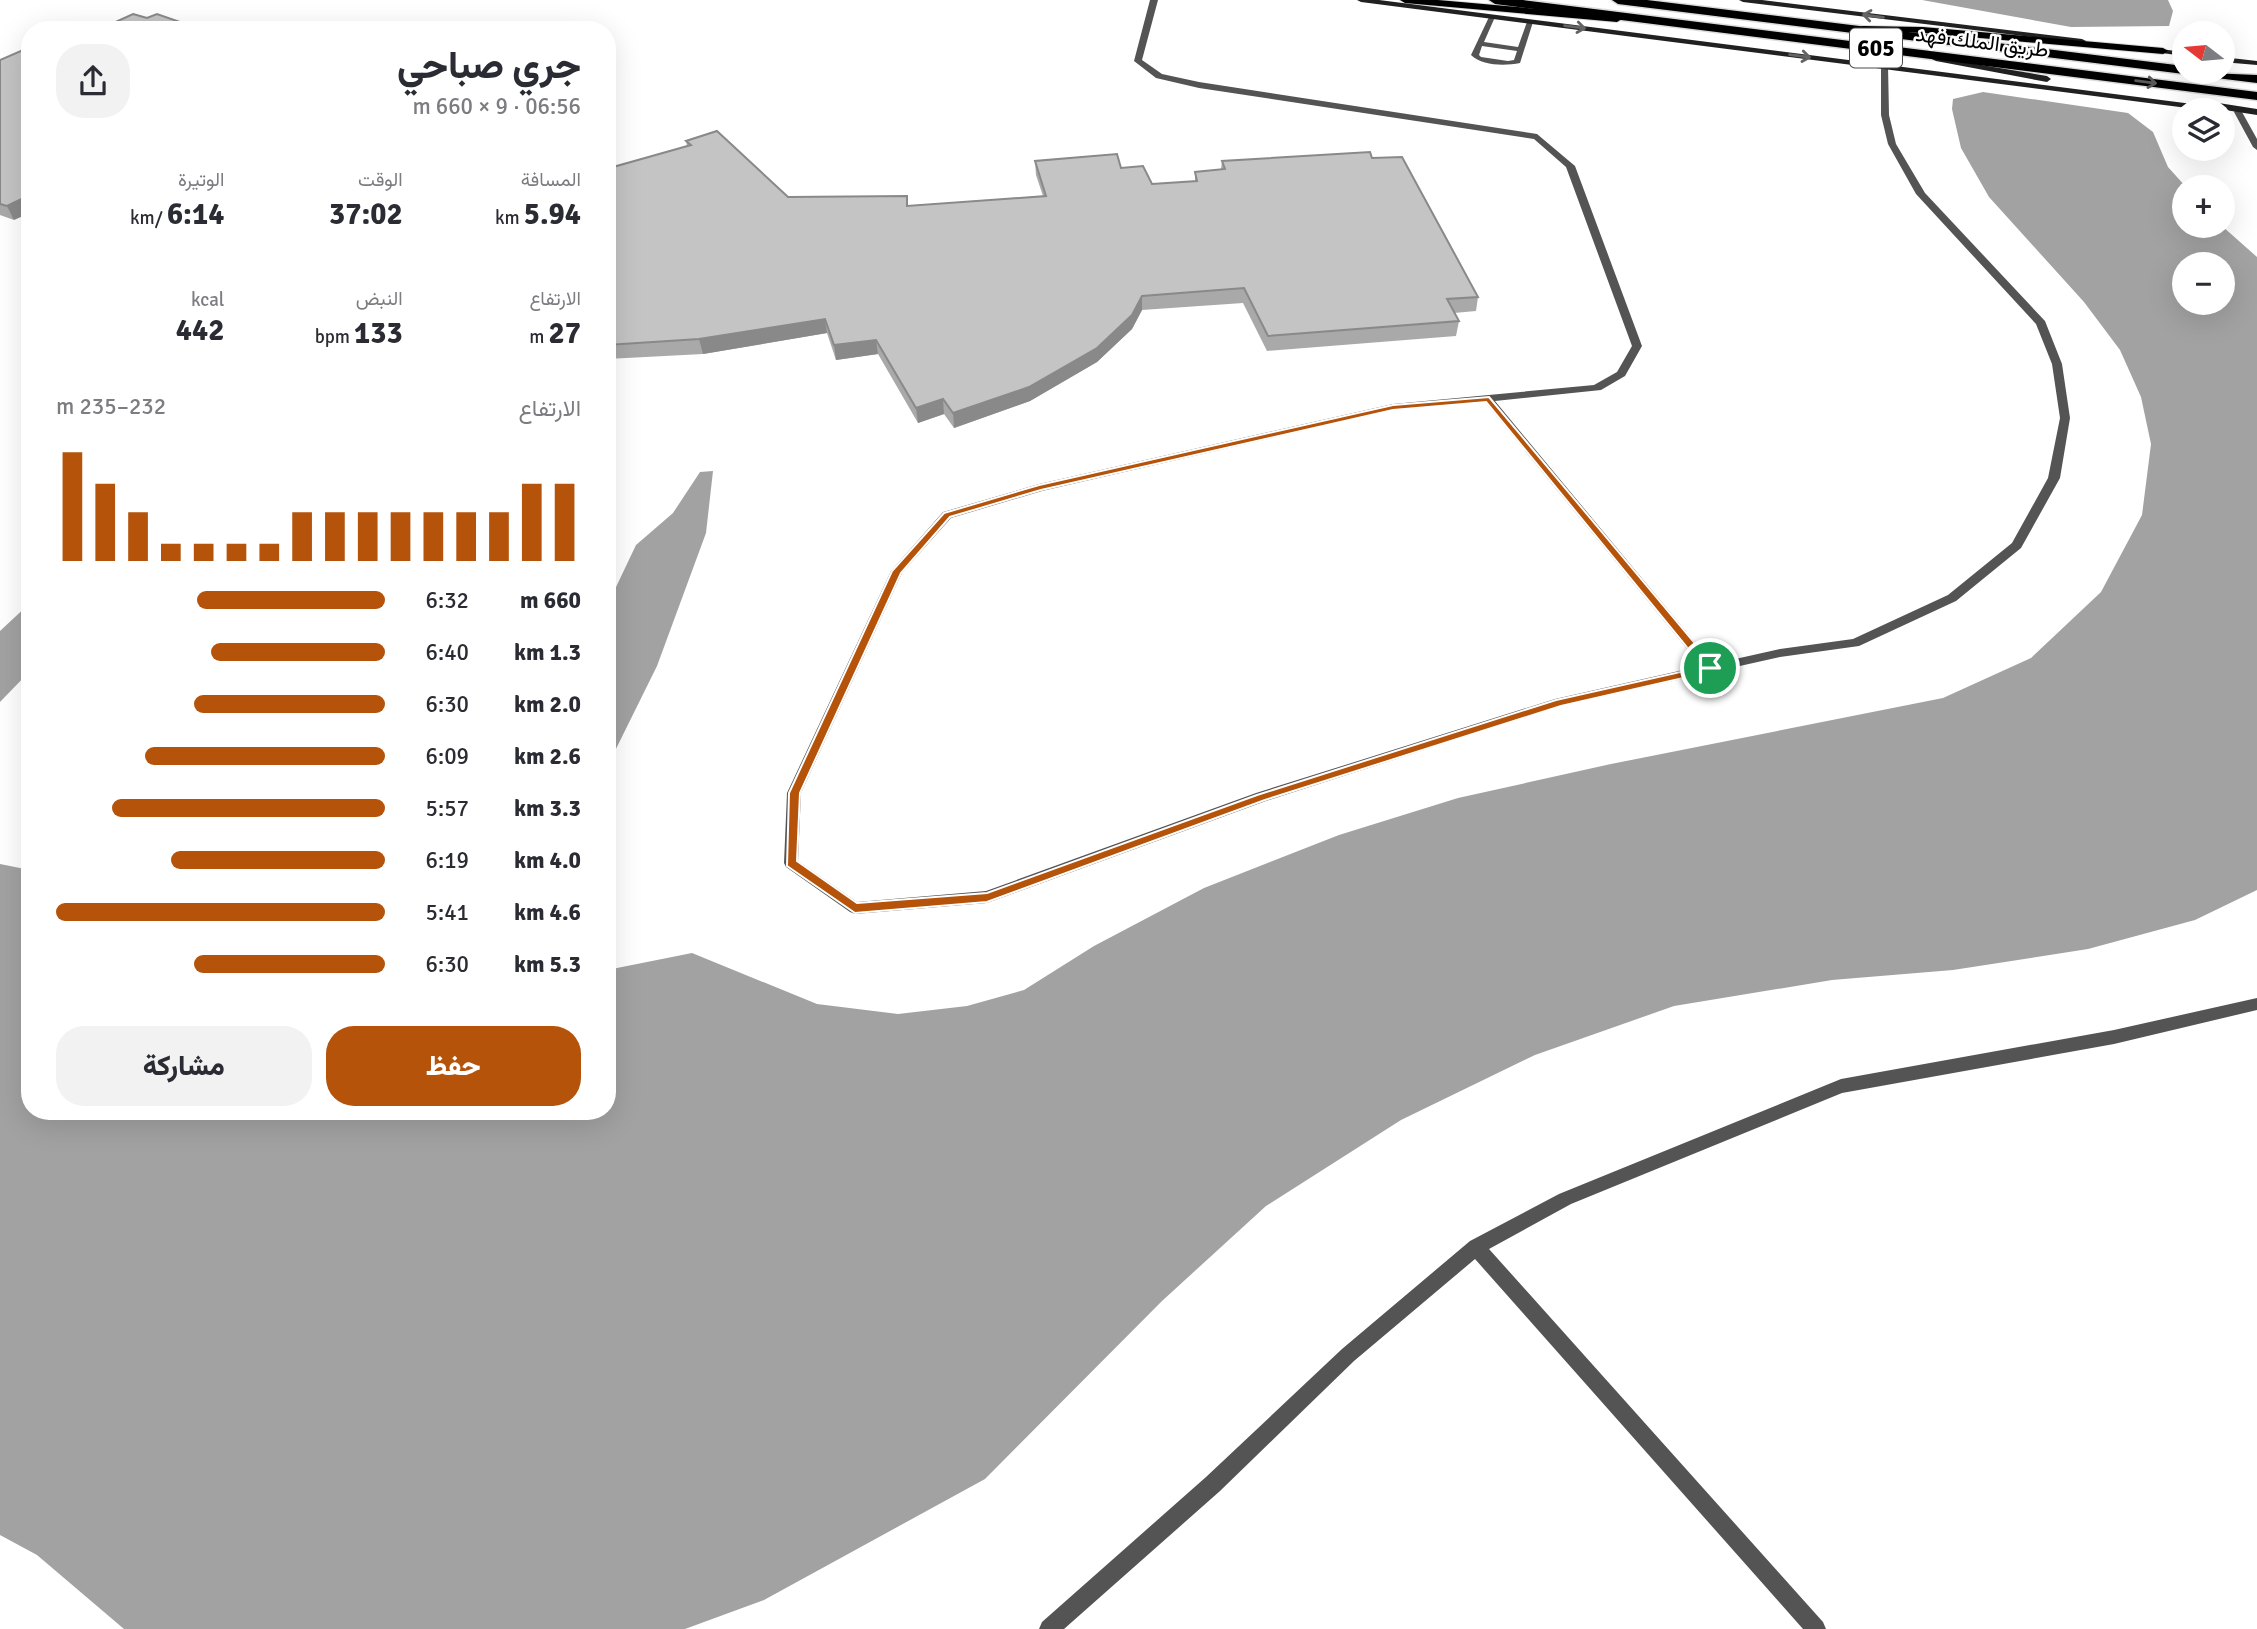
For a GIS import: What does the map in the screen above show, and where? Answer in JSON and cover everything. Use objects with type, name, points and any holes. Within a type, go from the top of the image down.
[{"type":"highway","name":"طريق الملك فهد","points":[[1495,0],[2257,96]]},
{"type":"highway","name":"طريق الملك فهد","points":[[1618,0],[2172,69]]},
{"type":"highway","points":[[2235,77],[2257,79]]},
{"type":"main road","points":[[1361,0],[2172,104]]},
{"type":"main road","points":[[1405,0],[1692,25]]},
{"type":"main road","points":[[1743,0],[2172,52]]},
{"type":"main road","points":[[1848,29],[1923,30],[2163,51]]},
{"type":"main road","points":[[1890,50],[2039,78],[2257,113]]},
{"type":"main road","points":[[2235,60],[2257,63]]},
{"type":"main road","points":[[2235,112],[2257,113]]},
{"type":"street","points":[[1154,0],[1146,22],[1138,61],[1159,76],[1199,85],[1538,137],[1570,166],[1637,346],[1621,374],[1597,388],[1393,407],[1039,488],[947,515],[897,571],[794,793],[791,863],[855,908],[987,897],[1261,797],[1560,702],[1780,653],[1855,643],[1952,598],[2017,545],[2054,478],[2065,418],[2057,364],[2041,323],[1921,194],[1892,144],[1885,115],[1885,67]]},
{"type":"street","points":[[2238,112],[2257,147]]},
{"type":"street","points":[[1489,399],[1710,668]]},
{"type":"street","points":[[1049,1629],[1213,1484],[1348,1355],[1476,1247],[1565,1199],[1840,1086],[2114,1037],[2257,1004]]},
{"type":"street","points":[[1476,1247],[1816,1629]]},
{"type":"lane","points":[[1492,17],[1475,57],[1508,63],[1517,61],[1530,22]]},
{"type":"lane","points":[[1480,44],[1521,50]]},
{"type":"shaded area","points":[[1922,0],[2168,0],[2173,11],[2169,26],[2071,27]]},
{"type":"shaded area","points":[[1983,92],[2128,113],[2153,132],[2168,167],[2175,175],[2172,175],[2172,238],[2235,238],[2257,257],[2257,890],[2195,920],[2088,949],[1953,970],[1832,980],[1674,1006],[1535,1055],[1401,1120],[1266,1206],[1162,1301],[985,1479],[764,1600],[685,1629],[124,1629],[37,1555],[0,1535],[0,864],[21,868],[21,1120],[616,1120],[616,968],[692,953],[817,1004],[898,1014],[967,1006],[1024,990],[1094,946],[1204,888],[1339,835],[1458,798],[1611,764],[1943,698],[2031,658],[2101,592],[2142,515],[2151,444],[2141,397],[2120,350],[2084,302],[1989,197],[1961,148],[1952,109],[1953,99]]},
{"type":"shaded area","points":[[713,471],[706,533],[657,666],[616,749],[616,587],[636,545],[673,513],[700,472]]},
{"type":"shaded area","points":[[21,611],[21,680],[0,702],[0,631]]},
{"type":"building","points":[[133,14],[147,18],[157,14],[177,21],[118,21]]},
{"type":"building","points":[[21,51],[21,199],[7,206],[0,204],[0,60]]},
{"type":"building","points":[[717,131],[788,197],[907,196],[907,206],[1046,196],[1035,161],[1117,154],[1121,168],[1143,166],[1152,184],[1197,181],[1195,172],[1225,169],[1222,161],[1370,152],[1372,158],[1402,157],[1478,297],[1447,299],[1459,321],[1268,336],[1244,288],[1142,296],[1132,315],[1097,348],[1029,387],[953,413],[943,399],[916,408],[876,340],[834,345],[825,319],[699,339],[616,344],[616,166],[691,145],[686,141]]},
{"type":"route","points":[[1489,399],[1710,668],[1560,702],[1261,797],[987,897],[855,908],[791,863],[794,793],[897,571],[947,515],[1039,488],[1393,407],[1489,399]]}]
